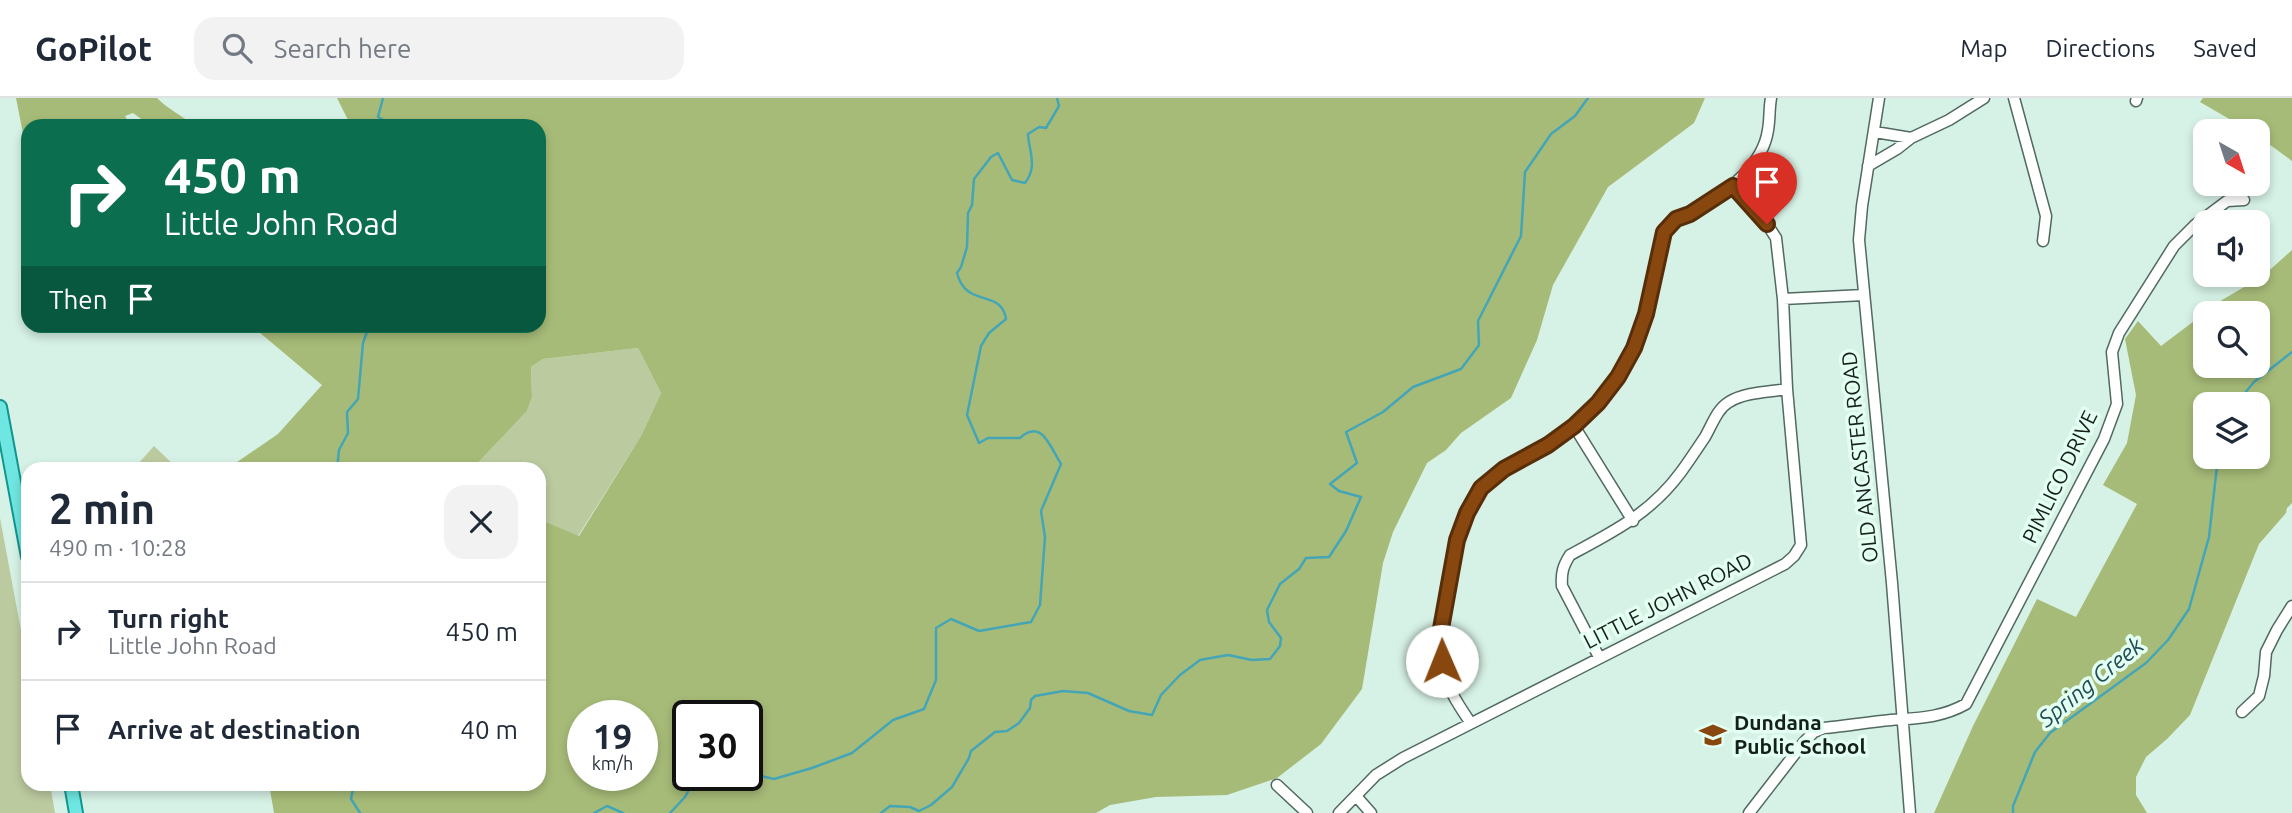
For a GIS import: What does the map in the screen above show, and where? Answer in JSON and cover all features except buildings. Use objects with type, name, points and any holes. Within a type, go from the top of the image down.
[{"type":"main road","points":[[0,407],[21,519]]},
{"type":"main road","points":[[72,791],[76,813]]},
{"type":"street","points":[[1470,722],[1452,694],[1442,661],[1440,634],[1457,540],[1467,513],[1481,488],[1504,469],[1548,445],[1574,426],[1618,377],[1634,348],[1646,314],[1664,232],[1676,219],[1690,214],[1733,186],[1758,156],[1768,132],[1771,98]]},
{"type":"street","name":"OLD ANCASTER ROAD","points":[[1880,98],[1859,240],[1913,813]]},
{"type":"street","points":[[1868,166],[1911,138],[1949,120],[1984,98]]},
{"type":"street","points":[[2014,98],[2046,216],[2043,241]]},
{"type":"street","points":[[1875,132],[1911,138]]},
{"type":"street","name":"LITTLE JOHN ROAD","points":[[1339,813],[1385,768],[1470,722],[1785,564],[1801,545],[1776,238],[1733,186]]},
{"type":"street","name":"PIMLICO DRIVE","points":[[1749,813],[1814,732],[1824,728],[1924,718],[1949,713],[1966,704],[2104,439],[2117,404],[2112,352],[2119,333],[2174,246],[2195,225],[2227,201],[2244,200]]},
{"type":"street","points":[[1783,299],[1864,296]]},
{"type":"street","points":[[1599,657],[1562,586],[1561,574],[1570,555],[1633,521],[1658,499],[1679,474],[1718,413],[1729,402],[1745,396],[1787,389]]},
{"type":"street","points":[[1574,426],[1633,521]]},
{"type":"street","points":[[2242,712],[2259,696],[2266,652],[2292,606]]},
{"type":"street","points":[[1277,785],[1307,813]]},
{"type":"street","points":[[1356,796],[1371,813]]},
{"type":"green space","points":[[16,98],[157,98],[185,119],[141,119],[133,113],[125,116],[127,119],[21,119],[21,123]]},
{"type":"green space","points":[[337,98],[1705,98],[1694,123],[1608,187],[1553,285],[1537,340],[1511,398],[1461,433],[1446,450],[1427,463],[1393,532],[1383,563],[1362,689],[1321,744],[1277,778],[1227,795],[1156,797],[1110,805],[1096,813],[274,813],[270,791],[546,791],[546,522],[579,536],[641,436],[661,393],[638,348],[543,359],[531,367],[532,397],[527,411],[479,462],[237,462],[278,434],[322,385],[260,333],[546,333],[546,119],[348,119]]},
{"type":"green space","points":[[2203,98],[2292,98],[2292,161],[2270,145],[2270,119],[2229,119],[2200,102]]},
{"type":"green space","points":[[2292,250],[2292,503],[2259,544],[2190,715],[2146,757],[2136,777],[2136,795],[2147,813],[1934,813],[1973,726],[2037,599],[2076,617],[2137,504],[2103,485],[2127,443],[2136,395],[2125,339],[2138,321],[2161,346],[2193,322],[2193,378],[2270,378],[2270,301],[2222,300],[2244,287],[2270,287],[2270,270]]},
{"type":"green space","points":[[638,348],[661,393],[641,436],[578,536],[546,522],[546,462],[479,462],[527,411],[532,397],[531,367],[543,359]]},
{"type":"green space","points":[[154,446],[171,462],[140,462]]},
{"type":"green space","points":[[0,518],[21,630],[21,791],[51,791],[55,813],[0,813]]},
{"type":"waterway","points":[[382,119],[378,117],[383,98]]},
{"type":"waterway","points":[[763,777],[774,779],[852,753],[893,720],[924,709],[936,680],[936,628],[951,619],[979,631],[1031,622],[1040,605],[1045,537],[1041,511],[1061,464],[1045,437],[1034,431],[1020,438],[988,438],[979,443],[967,415],[981,346],[989,333],[1006,319],[998,304],[968,291],[961,284],[957,273],[967,247],[968,213],[972,205],[974,179],[991,157],[998,153],[1012,180],[1025,183],[1032,165],[1028,134],[1039,127],[1046,128],[1059,106],[1057,98]]},
{"type":"waterway","points":[[881,813],[890,806],[910,807],[919,811],[931,805],[952,787],[971,751],[995,732],[1007,731],[1019,723],[1035,696],[1063,691],[1088,693],[1129,711],[1152,715],[1161,695],[1180,675],[1200,660],[1228,655],[1252,660],[1270,659],[1280,646],[1281,638],[1269,622],[1267,610],[1280,584],[1299,569],[1306,558],[1329,557],[1346,531],[1361,497],[1339,491],[1330,484],[1357,463],[1346,432],[1383,412],[1413,387],[1461,369],[1479,345],[1478,321],[1521,236],[1525,172],[1551,134],[1575,116],[1588,98]]},
{"type":"waterway","points":[[338,462],[339,450],[348,433],[347,412],[358,399],[363,343],[367,333]]},
{"type":"waterway","name":"Spring Creek","points":[[2246,392],[2254,382],[2292,352]]},
{"type":"waterway","name":"Spring Creek","points":[[2013,813],[2013,806],[2035,752],[2050,733],[2146,663],[2168,640],[2189,609],[2209,537],[2217,469]]},
{"type":"waterway","points":[[353,791],[351,799],[360,813]]},
{"type":"waterway","points":[[670,813],[688,791]]},
{"type":"waterway","points":[[594,813],[607,806],[623,813]]},
{"type":"place","name":"Dundana Public School","points":[[1713,735]]},
{"type":"route","points":[[1442,661],[1440,634],[1448,586],[1457,540],[1467,513],[1481,488],[1504,469],[1548,445],[1574,426],[1598,403],[1618,377],[1634,348],[1646,314],[1664,232],[1676,219],[1690,214],[1733,186],[1767,224]]}]
